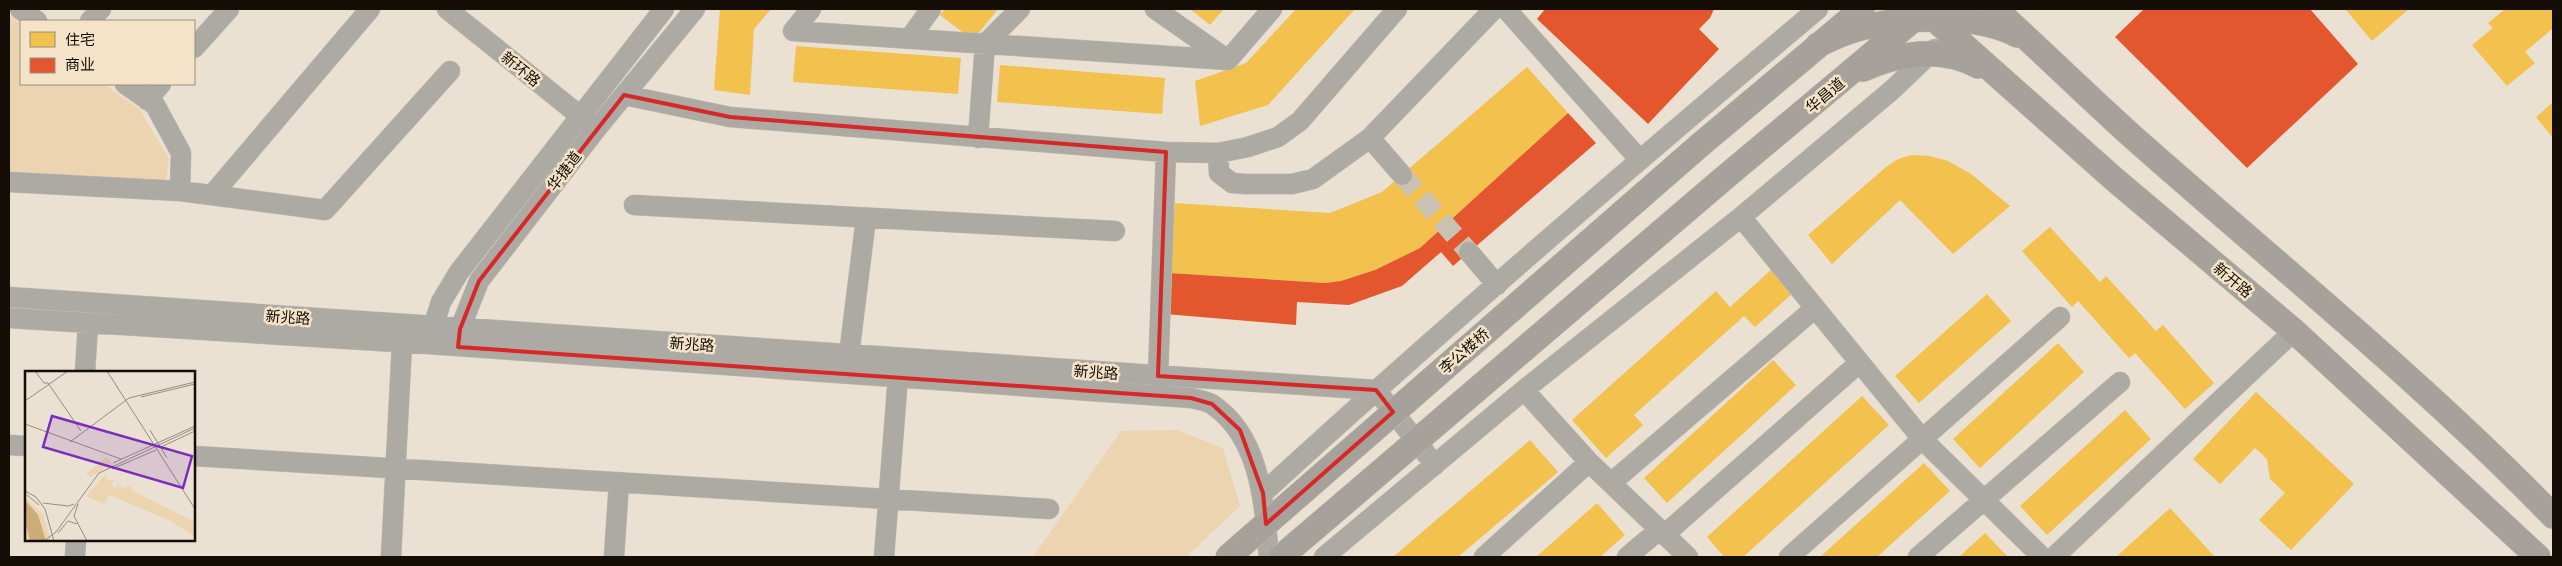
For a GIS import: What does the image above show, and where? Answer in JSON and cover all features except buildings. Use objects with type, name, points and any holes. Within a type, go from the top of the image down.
[{"type":"main road","points":[[1818,45],[1830,22],[1834,9]]},
{"type":"main road","points":[[1995,9],[2133,136],[2376,349],[2505,467],[2553,516]]},
{"type":"main road","points":[[1818,45],[1874,14],[1940,17],[2006,30],[2036,46]]},
{"type":"main road","points":[[1847,77],[1867,49],[1874,14]]},
{"type":"main road","name":"华昌道","points":[[1281,557],[1723,179],[1847,77],[1940,17]]},
{"type":"main road","name":"新开路","points":[[1940,17],[2000,79],[2294,331],[2538,557]]},
{"type":"main road","name":"李公楼桥","points":[[1228,557],[1700,145],[1818,45]]},
{"type":"main road","points":[[1847,77],[1884,61],[1931,53],[1961,58],[2000,79]]},
{"type":"street","points":[[20,9],[36,20]]},
{"type":"street","points":[[91,20],[101,9]]},
{"type":"street","points":[[195,47],[229,9]]},
{"type":"street","points":[[212,195],[370,9]]},
{"type":"street","name":"新环路","points":[[447,9],[579,116],[597,128]]},
{"type":"street","name":"华捷道","points":[[430,335],[441,302],[459,272],[664,9]]},
{"type":"street","name":"华捷道","points":[[459,338],[479,281],[597,128],[694,9]]},
{"type":"street","points":[[811,9],[793,31],[1228,60]]},
{"type":"street","points":[[909,39],[931,9]]},
{"type":"street","points":[[978,138],[985,44],[1020,9]]},
{"type":"street","points":[[1155,9],[1228,60]]},
{"type":"street","points":[[1228,60],[1272,9]]},
{"type":"street","points":[[624,95],[730,117],[1166,152],[1218,153],[1248,147],[1278,137],[1300,121],[1397,9]]},
{"type":"street","points":[[1218,153],[1219,173],[1232,183],[1292,184],[1313,179],[1370,138],[1494,9]]},
{"type":"street","points":[[1506,9],[1639,159]]},
{"type":"street","points":[[1263,493],[1376,390],[1639,159],[1818,9]]},
{"type":"street","points":[[1324,557],[1524,390],[1741,217],[1892,90],[1931,53],[1940,17]]},
{"type":"street","points":[[9,182],[180,191],[325,210],[450,71]]},
{"type":"street","points":[[126,85],[155,105],[181,153],[180,191]]},
{"type":"street","points":[[147,100],[160,85]]},
{"type":"street","points":[[1370,138],[1402,175]]},
{"type":"street","points":[[1158,376],[1166,152]]},
{"type":"street","points":[[634,205],[1115,231]]},
{"type":"street","points":[[1741,217],[1814,309],[1923,440],[2042,557]]},
{"type":"street","points":[[849,355],[866,218]]},
{"type":"street","points":[[1469,252],[1497,285]]},
{"type":"street","name":"新兆路","points":[[9,297],[898,376],[1191,398],[1212,404],[1240,430],[1263,493],[1268,557]]},
{"type":"street","points":[[1611,483],[1814,309]]},
{"type":"street","points":[[1789,557],[2060,317]]},
{"type":"street","name":"新兆路","points":[[9,318],[402,343],[430,335]]},
{"type":"street","points":[[86,371],[88,324]]},
{"type":"street","points":[[2054,557],[2294,331]]},
{"type":"street","name":"新兆路","points":[[459,338],[849,355],[1376,390]]},
{"type":"street","points":[[391,557],[402,343]]},
{"type":"street","points":[[1627,557],[1662,532],[1859,363]]},
{"type":"street","points":[[884,557],[898,376]]},
{"type":"street","points":[[1918,557],[1982,499],[2120,382]]},
{"type":"street","points":[[1376,390],[1434,465]]},
{"type":"street","points":[[1524,390],[1588,462],[1688,557]]},
{"type":"street","points":[[9,445],[25,446]]},
{"type":"street","points":[[195,456],[1049,509]]},
{"type":"street","points":[[1484,557],[1588,462]]},
{"type":"street","points":[[614,557],[619,482]]},
{"type":"street","points":[[74,557],[76,541]]},
{"type":"highlighted area","points":[[624,95],[730,117],[1166,152],[1158,376],[1376,390],[1393,412],[1266,524],[1263,493],[1240,430],[1212,404],[1191,398],[458,347],[460,329],[479,281]]},
{"type":"shaded area","points":[[9,15],[20,23],[20,85],[105,85],[139,109],[169,158],[164,195],[9,184]]},
{"type":"shaded area","points":[[1177,430],[1223,448],[1240,506],[1186,557],[1033,557],[1121,431]]},
{"type":"tunnel","points":[[1402,175],[1469,252]]}]
